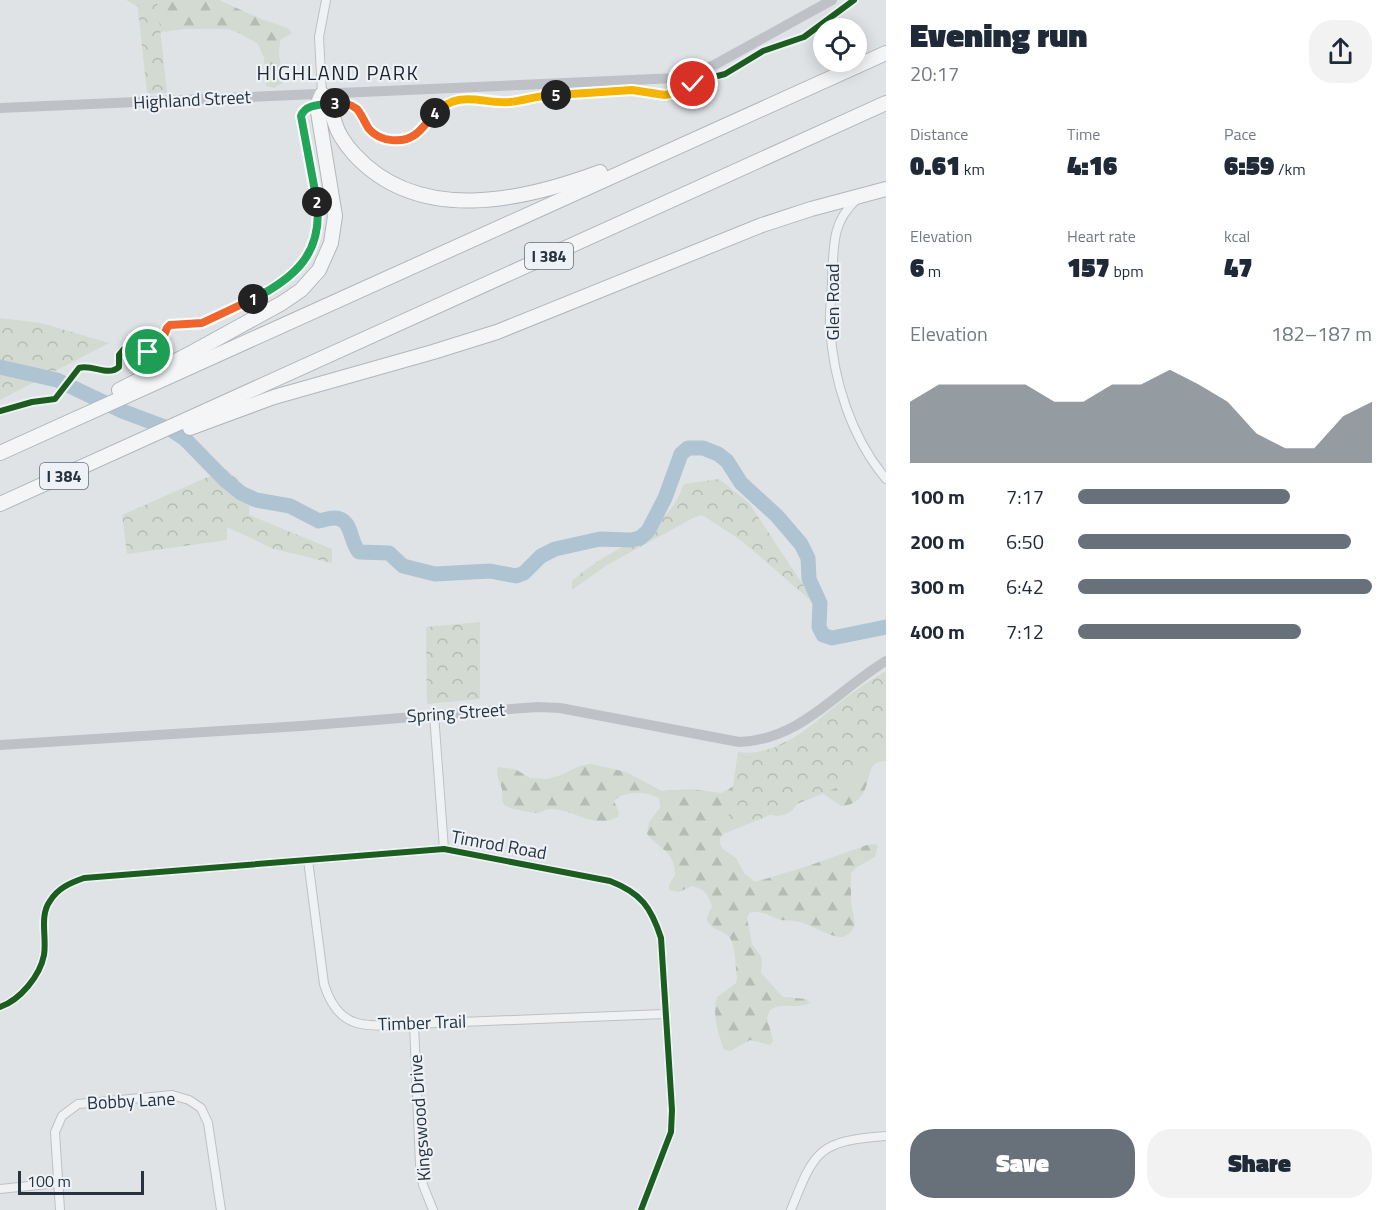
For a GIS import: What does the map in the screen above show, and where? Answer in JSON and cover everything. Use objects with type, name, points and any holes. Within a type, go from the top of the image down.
[{"type":"highway","name":"I 384","points":[[0,453],[94,411],[112,394],[152,379],[886,53]]},
{"type":"highway","points":[[322,94],[329,103],[341,137],[367,167],[404,188],[444,199],[482,201],[518,197],[551,189],[657,155]]},
{"type":"highway","points":[[152,379],[282,303],[301,290],[319,270],[331,243],[335,216],[318,112],[322,94]]},
{"type":"highway","name":"I 384","points":[[0,504],[150,437],[186,429],[218,412],[886,103]]},
{"type":"highway","points":[[218,412],[497,332],[762,225],[886,189]]},
{"type":"street","points":[[322,94],[319,37],[326,0]]},
{"type":"street","name":"Highland Street","points":[[0,108],[677,78],[716,64],[832,0]]},
{"type":"street","name":"Glen Road","points":[[862,195],[847,210],[836,230],[830,326],[838,381],[856,433],[873,463],[886,479]]},
{"type":"street","name":"Spring Street","points":[[0,745],[301,726],[537,707],[560,708],[739,742],[756,741],[798,726],[862,675],[886,661]]},
{"type":"street","points":[[434,714],[444,849]]},
{"type":"street","name":"Timrod Road","points":[[0,1006],[24,991],[38,971],[44,955],[44,921],[48,902],[63,886],[84,878],[444,849],[610,881],[628,888],[643,901],[654,918],[661,938],[672,1110],[670,1132],[641,1210]]},
{"type":"street","name":"Timber Trail","points":[[308,860],[324,984],[330,1001],[340,1014],[354,1023],[414,1024],[665,1014]]},
{"type":"street","name":"Kingswood Drive","points":[[414,1024],[420,1164],[423,1185],[433,1210]]},
{"type":"street","name":"Bobby Lane","points":[[60,1210],[54,1132],[62,1116],[78,1104],[172,1095],[189,1100],[201,1108],[208,1123],[221,1210]]},
{"type":"street","points":[[791,1210],[807,1171],[817,1155],[833,1144],[858,1138],[886,1136]]},
{"type":"street","points":[[0,1189],[57,1183]]},
{"type":"green space","points":[[126,0],[219,0],[261,19],[288,28],[292,33],[280,40],[279,54],[283,83],[274,88],[266,86],[264,57],[258,44],[239,33],[228,29],[184,29],[162,32],[156,30],[140,8]]},
{"type":"green space","points":[[137,0],[157,0],[167,93],[147,93]]},
{"type":"green space","points":[[0,318],[41,323],[109,343],[0,400]]},
{"type":"green space","points":[[226,469],[250,491],[249,515],[332,549],[332,563],[274,549],[227,527],[227,540],[127,554],[122,515]]},
{"type":"green space","points":[[719,479],[749,503],[813,600],[742,541],[702,515],[607,565],[572,590],[572,581],[587,569],[650,529],[664,517],[684,484]]},
{"type":"green space","points":[[480,622],[480,699],[427,704],[426,627]]},
{"type":"green space","points":[[886,671],[886,761],[876,763],[872,767],[866,787],[858,800],[841,806],[821,792],[803,796],[792,811],[784,815],[762,813],[739,817],[720,838],[723,849],[736,858],[745,874],[755,882],[867,845],[876,844],[878,846],[875,857],[851,873],[851,902],[855,925],[846,936],[831,935],[800,922],[781,920],[761,913],[749,913],[747,918],[752,944],[762,958],[761,973],[783,997],[806,999],[810,1003],[800,1006],[779,1006],[770,1010],[767,1018],[773,1041],[770,1045],[750,1040],[730,1051],[724,1050],[716,1024],[715,1010],[717,997],[736,983],[733,947],[727,935],[708,923],[707,917],[712,906],[703,890],[692,886],[679,892],[669,890],[669,885],[675,875],[672,861],[670,856],[647,834],[649,822],[660,808],[659,798],[642,793],[624,795],[614,801],[619,812],[618,817],[601,821],[559,810],[548,809],[537,813],[526,811],[504,804],[497,776],[498,767],[515,769],[530,778],[547,779],[591,764],[626,772],[662,791],[691,789],[721,793],[736,785],[757,752],[791,739],[856,690]]},
{"type":"green space","points":[[886,671],[886,748],[846,784],[726,833],[738,752],[753,753],[767,750],[793,739],[850,694]]},
{"type":"waterway","points":[[0,367],[57,380],[122,411],[170,429],[185,439],[241,493],[256,500],[290,506],[319,521],[340,519],[348,526],[359,552],[389,553],[403,566],[435,574],[490,571],[516,576],[524,573],[541,556],[555,549],[600,539],[640,538],[648,531],[665,498],[681,454],[688,448],[703,448],[718,454],[727,461],[741,483],[777,516],[801,544],[808,558],[809,579],[820,603],[819,627],[823,635],[832,638],[886,627]]},
{"type":"cycle path","points":[[0,411],[32,402],[55,399],[79,368],[115,370],[119,367],[119,355],[124,349],[152,352],[162,344],[170,325],[198,325],[209,322],[268,290],[293,273],[311,250],[318,218],[315,180],[301,117],[303,111],[308,107],[345,103],[357,109],[367,127],[375,135],[395,140],[414,135],[439,109],[459,99],[478,98],[509,102],[544,95],[632,90],[670,95],[698,81],[725,74],[763,51],[804,37],[854,0]]},
{"type":"cycle path","points":[[0,1007],[22,993],[34,979],[42,963],[45,948],[44,920],[50,901],[65,886],[84,878],[444,849],[610,881],[630,891],[643,902],[661,938],[672,1110],[671,1132],[641,1210]]},
{"type":"district","name":"HIGHLAND PARK","points":[[338,73]]},
{"type":"route","points":[[148,352],[159,348],[170,325],[198,325],[210,320],[271,290],[302,263],[314,240],[318,219],[318,208],[301,117],[303,111],[308,107],[345,103],[357,109],[375,135],[395,140],[406,139],[414,135],[439,109],[459,99],[478,98],[509,102],[544,95],[632,90],[670,95],[693,84]]}]
